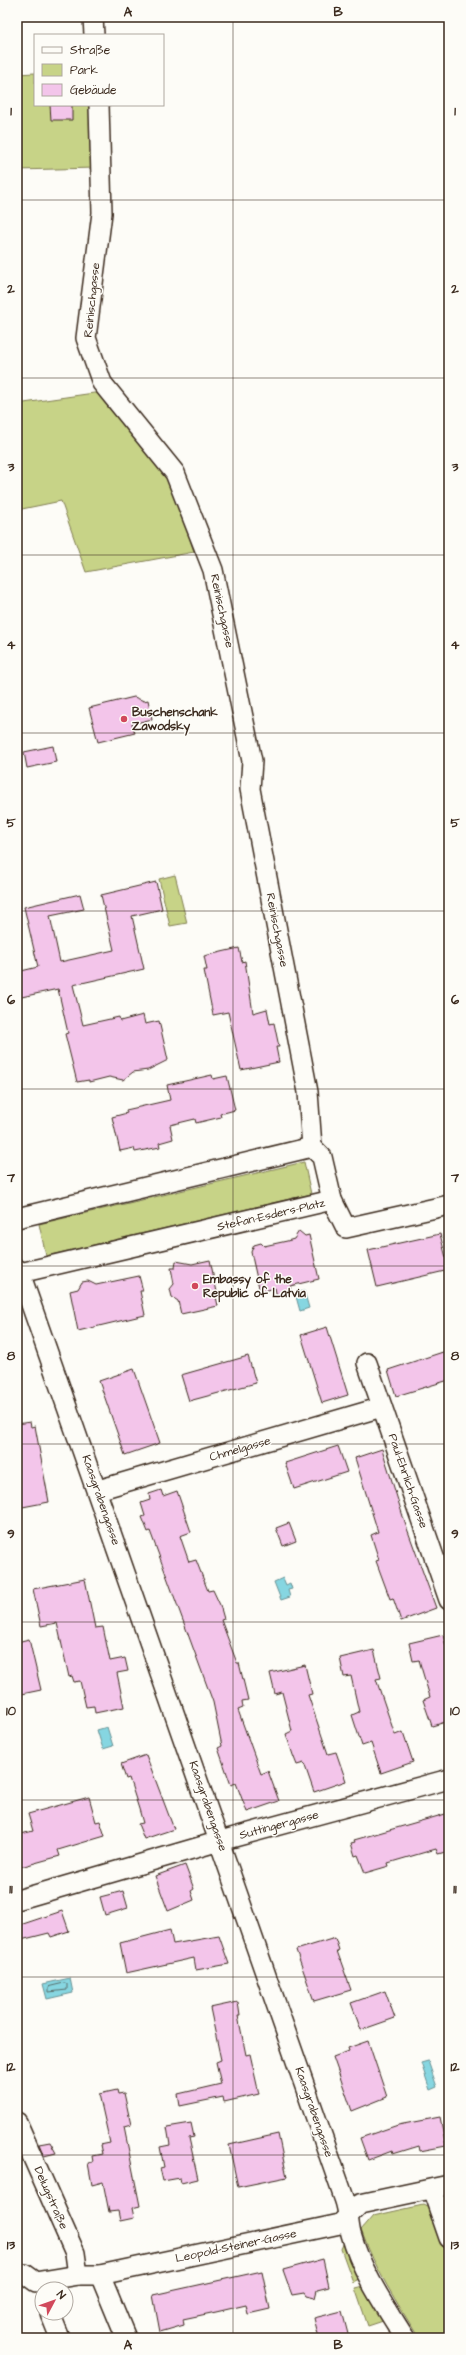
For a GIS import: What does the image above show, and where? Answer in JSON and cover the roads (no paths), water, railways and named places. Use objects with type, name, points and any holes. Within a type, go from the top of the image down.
[{"type":"street","points":[[93,17],[94,34]]},
{"type":"street","name":"Reinischgasse","points":[[99,106],[102,213],[86,338],[102,383],[175,474],[213,570],[252,761],[250,789],[308,1092],[312,1147]]},
{"type":"street","points":[[17,1218],[312,1147]]},
{"type":"street","name":"Stefan-Esders-Platz","points":[[19,1271],[332,1200],[322,1157],[312,1147]]},
{"type":"street","points":[[332,1200],[346,1228],[449,1205]]},
{"type":"street","name":"Kaasgrabengasse","points":[[19,1271],[98,1490],[350,2214],[351,2234],[369,2278],[405,2338]]},
{"type":"street","name":"Paul-Ehrlich-Gasse","points":[[367,1363],[449,1600]]},
{"type":"street","name":"Chmelgasse","points":[[98,1490],[382,1407]]},
{"type":"street","name":"Suttingergasse","points":[[17,1900],[220,1841],[449,1779]]},
{"type":"street","name":"Delugstraße","points":[[17,2122],[75,2253],[78,2275]]},
{"type":"street","points":[[440,2187],[449,2238]]},
{"type":"street","name":"Leopold-Steiner-Gasse","points":[[60,2281],[78,2275],[100,2275],[340,2224],[360,2204],[440,2187]]},
{"type":"street","name":"Leopold-Steiner-Gasse","points":[[17,2275],[25,2274],[34,2283]]},
{"type":"street","points":[[100,2275],[126,2338]]},
{"type":"street","points":[[53,2321],[60,2338]]},
{"type":"water","points":[[304,1291],[309,1308],[300,1311],[295,1293]]},
{"type":"water","points":[[283,1578],[286,1585],[290,1583],[292,1589],[288,1590],[290,1597],[281,1600],[274,1582]]},
{"type":"water","points":[[107,1727],[113,1746],[103,1749],[97,1730]]},
{"type":"water","points":[[70,1978],[73,1993],[47,1999],[43,1984]]},
{"type":"water","points":[[428,2061],[437,2087],[430,2090],[421,2063]]},
{"type":"place","name":"Buschenschank Zawodsky","points":[[124,719]]},
{"type":"place","name":"Embassy of the Republic of Latvia","points":[[195,1286]]}]
